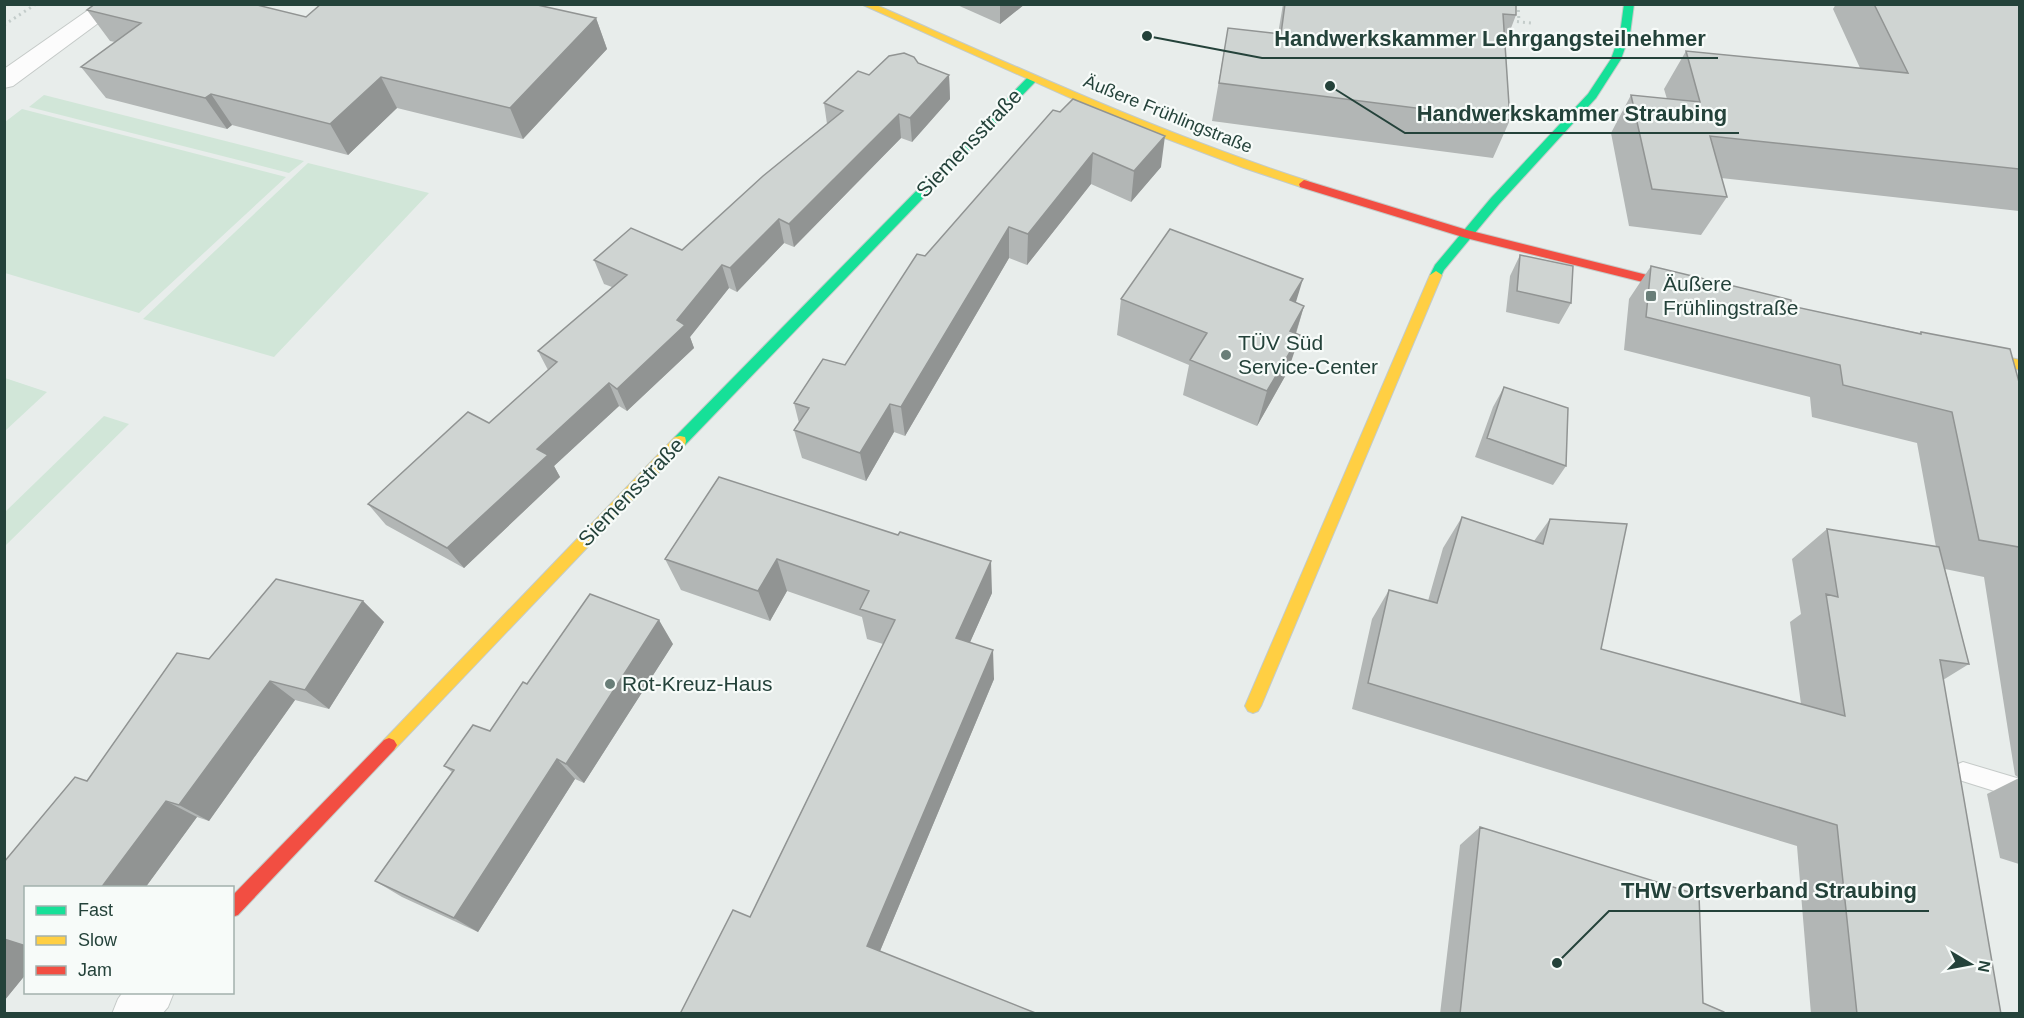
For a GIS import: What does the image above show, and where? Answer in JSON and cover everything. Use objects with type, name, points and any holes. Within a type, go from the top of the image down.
[{"type":"street","points":[[4,81],[113,4]]},
{"type":"street","name":"Äußere Frühlingstraße","points":[[866,4],[1033,78],[1248,167],[1466,234],[1704,293]]},
{"type":"street","points":[[1253,706],[1439,268],[1466,234],[1592,96],[1616,59],[1625,34],[1629,4]]},
{"type":"street","name":"Siemensstraße","points":[[234,907],[559,566],[1033,78]]},
{"type":"street","points":[[1961,351],[2019,365]]},
{"type":"street","points":[[133,1014],[152,994]]},
{"type":"lane","points":[[1963,772],[2019,789]]},
{"type":"path","points":[[4,25],[36,4]]},
{"type":"path","points":[[1518,4],[1519,22]]},
{"type":"path","points":[[1509,21],[1531,24]]},
{"type":"green space","points":[[44,95],[304,161],[289,173],[29,107]]},
{"type":"green space","points":[[22,109],[286,177],[139,313],[5,273],[5,122]]},
{"type":"green space","points":[[308,163],[429,193],[274,357],[143,319]]},
{"type":"green space","points":[[4,378],[47,392],[5,431]]},
{"type":"green space","points":[[104,416],[129,424],[5,546],[5,512]]},
{"type":"building","points":[[95,4],[253,4],[306,17],[321,4],[533,4],[596,18],[510,108],[381,77],[330,124],[211,94],[205,98],[81,67],[141,23],[87,10]]},
{"type":"building","points":[[1285,4],[1516,4],[1516,15],[1503,14],[1510,120],[1219,83],[1228,28],[1281,34]]},
{"type":"building","points":[[1874,4],[2019,4],[2019,169],[1710,136],[1727,197],[1652,189],[1631,95],[1700,102],[1686,51],[1908,73]]},
{"type":"building","points":[[904,53],[914,57],[918,63],[949,75],[910,118],[899,114],[789,224],[779,219],[730,268],[722,265],[677,320],[685,325],[617,389],[609,383],[537,449],[548,455],[447,548],[368,504],[468,412],[489,423],[557,362],[538,351],[627,275],[594,260],[631,228],[682,250],[763,176],[843,111],[824,103],[858,71],[869,75],[889,56]]},
{"type":"building","points":[[1073,99],[1165,136],[1134,171],[1093,153],[1028,234],[1009,227],[901,407],[890,404],[860,453],[794,430],[809,408],[794,403],[823,359],[845,365],[917,254],[925,256],[1053,110],[1060,112]]},
{"type":"building","points":[[1170,229],[1303,279],[1290,300],[1304,306],[1290,331],[1300,335],[1267,391],[1190,360],[1207,333],[1121,299]]},
{"type":"building","points":[[1520,255],[1573,266],[1571,303],[1517,291]]},
{"type":"building","points":[[1651,266],[1791,300],[1791,306],[1921,334],[1921,332],[2010,349],[2019,382],[2019,547],[1979,540],[1952,412],[1843,385],[1840,365],[1646,317]]},
{"type":"building","points":[[1504,387],[1568,408],[1566,466],[1487,438]]},
{"type":"building","points":[[719,477],[898,535],[900,532],[991,561],[956,638],[993,650],[867,946],[1038,1014],[680,1014],[733,910],[750,917],[895,620],[860,609],[869,591],[777,559],[758,591],[665,559]]},
{"type":"building","points":[[1462,517],[1543,544],[1550,519],[1627,524],[1601,649],[1845,716],[1826,594],[1838,597],[1827,529],[1939,547],[1969,664],[1940,660],[2001,1014],[1857,1014],[1837,825],[1368,683],[1389,590],[1437,603]]},
{"type":"building","points":[[276,579],[363,601],[305,690],[270,681],[179,805],[166,801],[102,886],[24,886],[24,945],[4,939],[4,862],[75,777],[87,781],[177,653],[209,659]]},
{"type":"building","points":[[590,594],[659,620],[566,764],[557,759],[454,918],[375,881],[454,770],[444,766],[473,725],[490,731],[523,682],[527,684]]},
{"type":"building","points":[[1480,827],[1699,895],[1703,1003],[1724,1014],[1460,1014]]},
{"type":"traffic: fast","points":[[1436,275],[1439,268],[1495,201],[1592,96],[1616,59],[1625,34],[1629,4]]},
{"type":"traffic: fast","points":[[680,441],[1033,78]]},
{"type":"traffic: slow","points":[[865,4],[1137,123],[1248,166],[1304,184]]},
{"type":"traffic: slow","points":[[1253,706],[1436,275]]},
{"type":"traffic: slow","points":[[1971,354],[2020,365]]},
{"type":"traffic: slow","points":[[389,745],[680,441]]},
{"type":"traffic: jam","points":[[1304,184],[1466,234],[1687,289]]},
{"type":"traffic: jam","points":[[234,907],[389,745]]},
{"type":"place","name":"Handwerkskammer Lehrgangsteilnehmer","points":[[1147,36]]},
{"type":"place","name":"Handwerkskammer Straubing","points":[[1330,86]]},
{"type":"place","name":"Äußere Frühlingstraße","points":[[1651,296]]},
{"type":"place","name":"TÜV Süd Service-Center","points":[[1226,355]]},
{"type":"place","name":"Rot-Kreuz-Haus","points":[[610,684]]},
{"type":"place","name":"THW Ortsverband Straubing","points":[[1557,963]]}]
